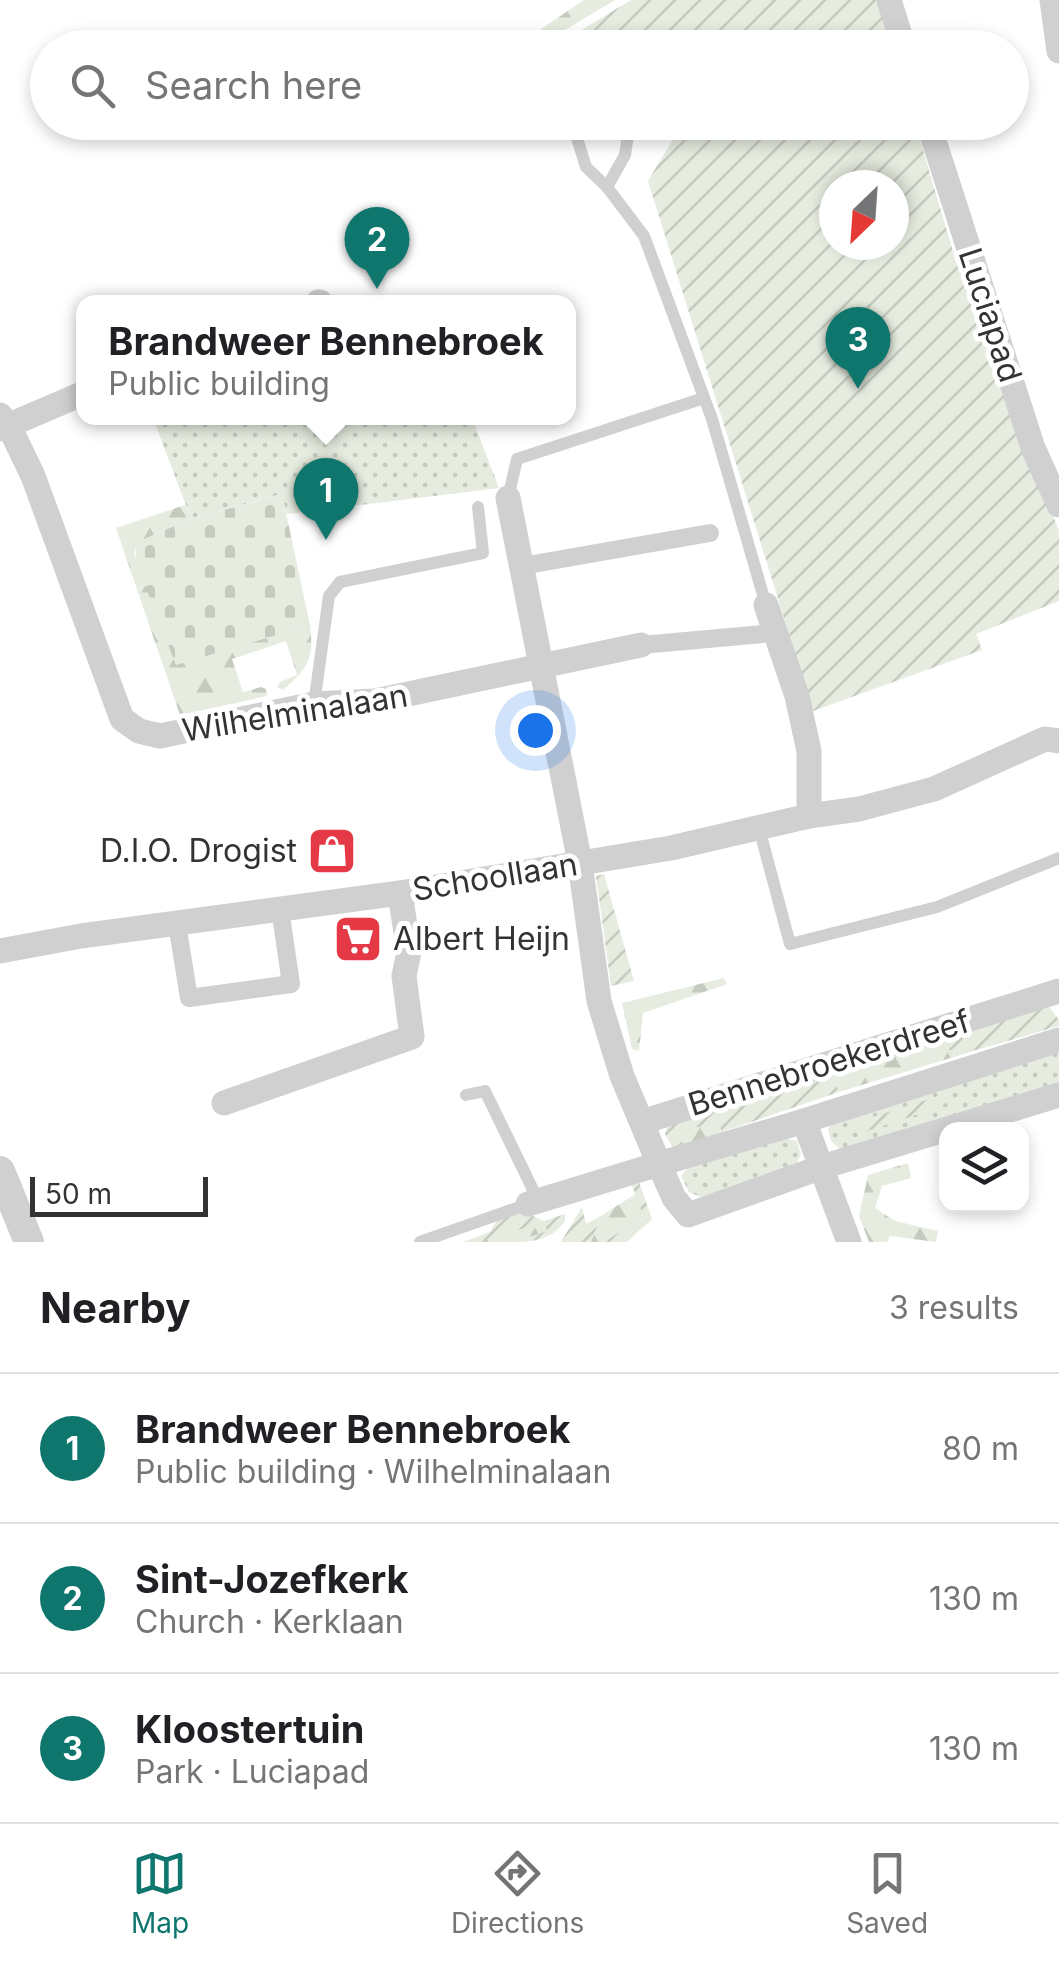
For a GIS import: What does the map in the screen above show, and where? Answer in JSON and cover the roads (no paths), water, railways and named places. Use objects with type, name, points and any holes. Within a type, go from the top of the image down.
[{"type":"street","points":[[888,0],[898,30]]},
{"type":"street","points":[[1052,0],[1059,52]]},
{"type":"street","name":"Luciapad","points":[[934,140],[1032,448],[1059,505]]},
{"type":"street","points":[[3,423],[76,396]]},
{"type":"street","name":"Wilhelminalaan","points":[[3,423],[33,476],[122,719],[139,731],[160,736],[314,704],[375,701],[641,645],[764,634]]},
{"type":"street","points":[[508,498],[544,667],[600,1000],[622,1076],[642,1122]]},
{"type":"street","points":[[522,566],[710,533]]},
{"type":"street","points":[[766,605],[797,696],[809,751],[809,816]]},
{"type":"street","name":"Schoollaan","points":[[0,951],[580,864],[859,809],[934,788],[1044,738],[1056,747]]},
{"type":"street","points":[[224,1103],[412,1037],[404,976],[409,952],[400,893]]},
{"type":"street","points":[[178,924],[190,998],[290,984],[280,909]]},
{"type":"street","name":"Bennebroekerdreef","points":[[1059,990],[642,1122],[674,1198],[688,1215],[822,1168],[1059,1095]]},
{"type":"street","name":"Bennebroekerdreef","points":[[533,1202],[1059,1040]]},
{"type":"street","name":"Bennebroekerdreef","points":[[804,1121],[822,1168]]},
{"type":"street","points":[[822,1168],[849,1242]]},
{"type":"street","points":[[0,1171],[29,1242]]},
{"type":"lane","points":[[578,140],[586,167],[607,187],[644,236],[704,398],[766,605]]},
{"type":"lane","points":[[607,187],[625,154],[627,140]]},
{"type":"lane","points":[[508,498],[517,460],[704,398]]},
{"type":"lane","points":[[314,704],[329,596],[340,582],[484,553],[478,508]]},
{"type":"lane","points":[[760,828],[790,944],[937,907],[1059,858]]},
{"type":"lane","points":[[420,1242],[533,1202],[484,1091],[466,1094]]},
{"type":"place","name":"Sint-Jozefkerk","points":[[377,289]]},
{"type":"place","name":"Kloostertuin","points":[[858,389]]},
{"type":"place","name":"Brandweer Bennebroek","points":[[326,540]]},
{"type":"place","name":"D.I.O. Drogist","points":[[332,851]]},
{"type":"place","name":"Albert Heijn","points":[[358,939]]}]
